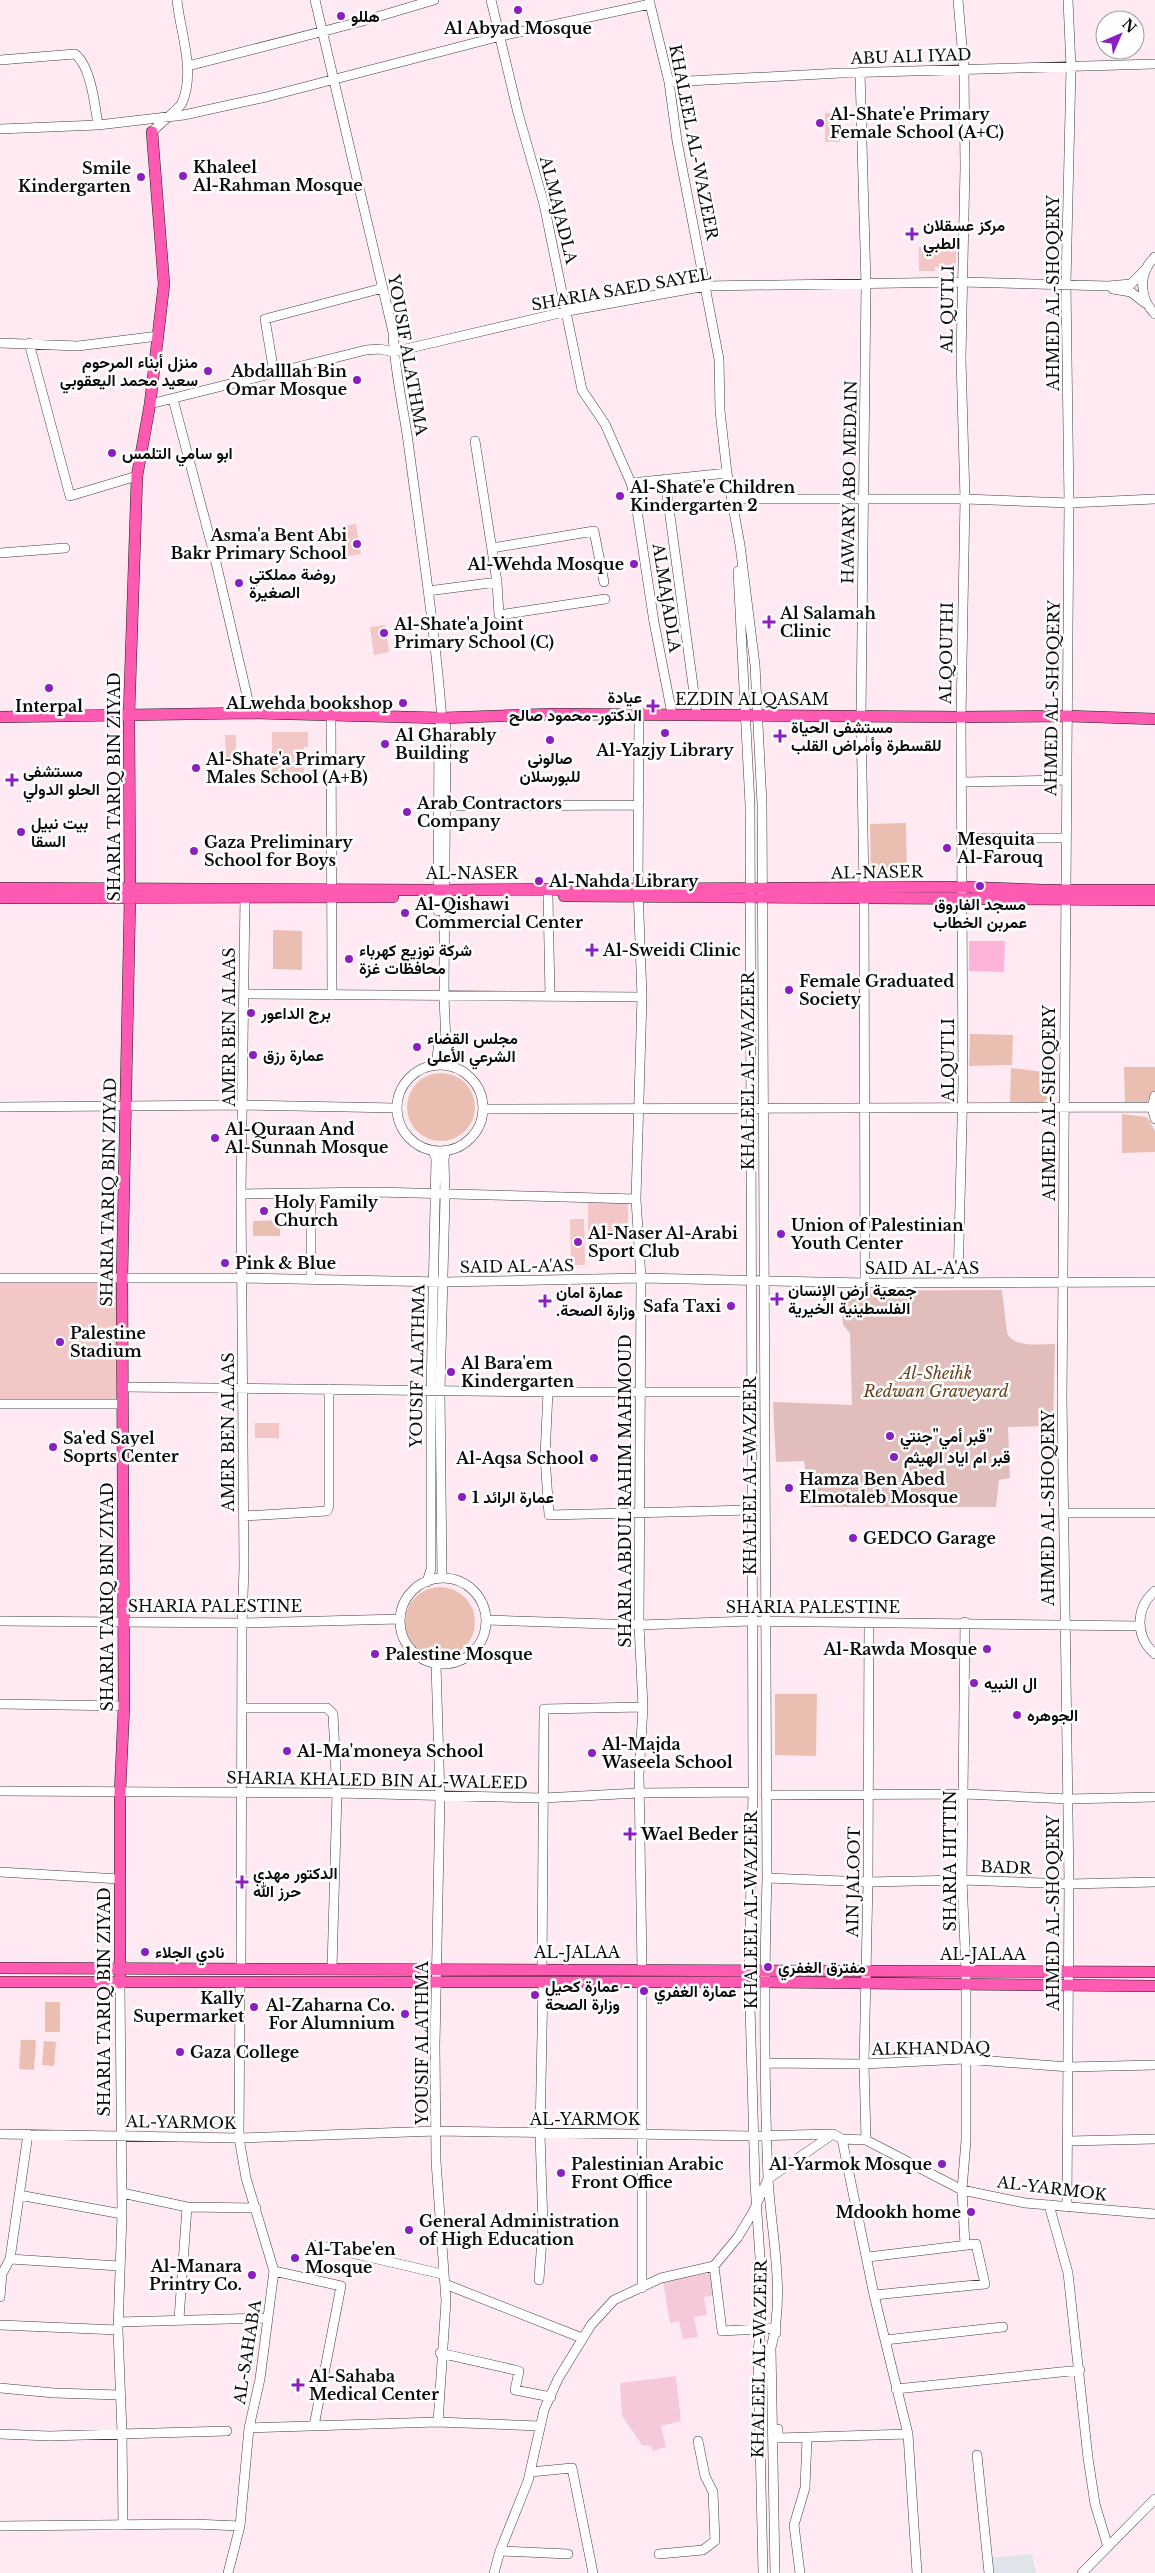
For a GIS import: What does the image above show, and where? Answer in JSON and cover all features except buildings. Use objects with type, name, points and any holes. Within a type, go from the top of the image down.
[{"type":"main road","name":"SHARIA TARIQ BIN ZIYAD","points":[[120,1983],[120,1792],[124,1706],[122,1278],[130,892],[129,715],[137,476],[150,404],[164,284],[152,132]]},
{"type":"main road","name":"EZDIN ALQASAM","points":[[0,717],[251,713],[442,717],[672,713],[1067,714],[1155,712]]},
{"type":"main road","name":"EZDIN ALQASAM","points":[[442,717],[672,713]]},
{"type":"main road","name":"EZDIN ALQASAM","points":[[1067,714],[1155,719]]},
{"type":"main road","name":"AL-NASER","points":[[0,898],[130,892],[864,893],[963,887],[1155,900]]},
{"type":"main road","name":"AL-NASER","points":[[0,888],[245,896],[332,893]]},
{"type":"main road","name":"AL-NASER","points":[[864,893],[963,899],[1155,890]]},
{"type":"main road","name":"AL-NASER","points":[[441,893],[548,896],[639,892]]},
{"type":"main road","name":"AL-JALAA","points":[[0,1968],[332,1968],[437,1970],[642,1968],[749,1976],[764,1982],[1155,1986]]},
{"type":"main road","name":"AL-JALAA","points":[[0,1982],[543,1983],[642,1982],[749,1976],[764,1970],[1155,1972]]},
{"type":"street","points":[[152,132],[163,119],[182,103],[188,66],[176,0]]},
{"type":"street","name":"YOUSIF ALATHMA","points":[[315,0],[335,78],[392,332],[393,352],[401,387],[428,591],[442,717],[446,727],[446,806],[441,893]]},
{"type":"street","points":[[188,66],[434,0]]},
{"type":"street","name":"ALMAJADLA","points":[[491,0],[518,113],[544,204],[568,311],[582,390],[604,424],[631,483],[672,713]]},
{"type":"street","name":"AL QUTLI","points":[[958,0],[964,69],[965,167],[961,359],[965,499],[962,588]]},
{"type":"street","name":"AHMED AL-SHOQERY","points":[[1067,2206],[1069,2141],[1069,1884],[1063,1514],[1065,780],[1068,503],[1066,284],[1071,68],[1068,0]]},
{"type":"street","points":[[0,129],[98,125],[163,119],[266,98],[335,78],[501,36],[650,2]]},
{"type":"street","name":"KHALEEL AL-WAZEER","points":[[650,2],[669,82],[677,141],[719,359],[720,411],[728,473],[742,554],[755,665],[758,714],[763,894],[765,1110],[763,1128],[767,1878],[764,1982],[768,2179],[778,2278],[776,2328],[771,2348],[775,2573]]},
{"type":"street","points":[[0,60],[75,54],[83,64],[92,91],[98,125]]},
{"type":"street","name":"ABU ALI IYAD","points":[[669,82],[860,72],[1071,68],[1155,64]]},
{"type":"street","name":"HAWARY ABO MEDAIN","points":[[860,72],[866,285],[861,713],[864,893],[864,1283]]},
{"type":"street","name":"SHARIA SAED SAYEL","points":[[150,404],[366,350],[380,349],[393,352],[568,311],[706,286],[963,282],[1108,286],[1131,284],[1155,257]]},
{"type":"street","points":[[1146,269],[1142,288],[1152,310]]},
{"type":"street","name":"SHARIA SAED SAYEL","points":[[1108,286],[1131,292],[1152,310]]},
{"type":"street","points":[[274,373],[265,318],[382,288]]},
{"type":"street","points":[[0,343],[78,346],[158,336]]},
{"type":"street","points":[[29,343],[70,496],[137,476]]},
{"type":"street","points":[[173,399],[214,554],[251,713]]},
{"type":"street","points":[[475,441],[497,582],[499,615],[606,600]]},
{"type":"street","points":[[631,483],[728,473]]},
{"type":"street","points":[[665,479],[697,713]]},
{"type":"street","points":[[732,499],[965,499],[1068,503],[1155,499]]},
{"type":"street","name":"KHALEEL AL-WAZEER","points":[[732,499],[742,614],[750,805],[753,1792],[749,1976],[754,2136],[763,2302],[758,2353],[763,2573]]},
{"type":"street","points":[[492,548],[594,531],[604,582]]},
{"type":"street","points":[[0,553],[65,548]]},
{"type":"street","points":[[428,591],[497,582]]},
{"type":"street","name":"ALQOUTHI","points":[[961,714],[962,588]]},
{"type":"street","points":[[331,714],[332,996]]},
{"type":"street","name":"ALQUTLI","points":[[958,1283],[963,1082],[961,714]]},
{"type":"street","name":"SHARIA ABDUL RAHIM MAHMOUD","points":[[639,715],[639,892],[642,996],[636,1199],[641,1278],[639,1625],[642,1707],[639,1793],[642,1968]]},
{"type":"street","name":"YOUSIF ALATHMA","points":[[436,1065],[439,1052],[441,997],[438,727],[442,717]]},
{"type":"street","points":[[962,782],[1065,780]]},
{"type":"street","points":[[446,806],[639,805]]},
{"type":"street","points":[[962,838],[1066,838]]},
{"type":"street","name":"AMER BEN ALAAS","points":[[241,1968],[244,1516],[241,1194],[244,1105],[245,896]]},
{"type":"street","points":[[548,896],[550,996]]},
{"type":"street","points":[[244,994],[441,997],[642,996]]},
{"type":"street","name":"YOUSIF ALATHMA","points":[[441,997],[447,1066]]},
{"type":"street","points":[[436,1065],[447,1066],[463,1072],[475,1083],[482,1098],[483,1110],[481,1121],[472,1136],[463,1144],[446,1150],[433,1150],[419,1145],[407,1136],[399,1122],[397,1108],[399,1095],[408,1078],[418,1070],[436,1065]]},
{"type":"street","points":[[1155,1096],[1152,1107],[1155,1119]]},
{"type":"street","points":[[0,1107],[244,1105],[397,1108]]},
{"type":"street","points":[[483,1110],[1152,1107]]},
{"type":"street","name":"YOUSIF ALATHMA","points":[[433,1150],[441,1193]]},
{"type":"street","name":"YOUSIF ALATHMA","points":[[427,1582],[432,1569],[438,1282],[441,1193],[446,1150]]},
{"type":"street","points":[[241,1194],[441,1193],[636,1199]]},
{"type":"street","points":[[311,1194],[311,1280]]},
{"type":"street","name":"SAID AL-A'AS","points":[[0,1278],[241,1278],[438,1282],[751,1278],[864,1283],[1155,1282]]},
{"type":"street","points":[[123,1386],[435,1391],[751,1392]]},
{"type":"street","points":[[244,1516],[327,1511],[329,1506],[329,1389]]},
{"type":"street","name":"YOUSIF ALATHMA","points":[[435,1391],[442,1578]]},
{"type":"street","points":[[548,1392],[545,1456],[549,1515],[751,1510]]},
{"type":"street","points":[[0,1404],[123,1404]]},
{"type":"street","points":[[1063,1514],[1155,1513]]},
{"type":"street","points":[[442,1578],[456,1580],[470,1588],[480,1599],[486,1620],[483,1638],[471,1654],[454,1663],[436,1664],[421,1658],[410,1648],[402,1634],[400,1619],[406,1599],[415,1589],[427,1582],[442,1578]]},
{"type":"street","points":[[1155,1591],[1143,1605],[1140,1626],[1145,1643],[1155,1654]]},
{"type":"street","name":"SHARIA PALESTINE","points":[[0,1621],[242,1623],[400,1619]]},
{"type":"street","name":"SHARIA PALESTINE","points":[[486,1620],[639,1625],[766,1621],[965,1622],[1140,1626]]},
{"type":"street","name":"SHARIA HITTIN","points":[[965,1622],[965,1794],[962,1880],[966,1970],[964,2060],[966,2140],[962,2190],[965,2245]]},
{"type":"street","name":"AIN JALOOT","points":[[866,2140],[864,2064],[868,1882],[869,1623]]},
{"type":"street","name":"YOUSIF ALATHMA","points":[[436,1664],[440,1797],[436,2161],[442,2274],[445,2284],[446,2301],[440,2353],[438,2422]]},
{"type":"street","points":[[0,1704],[124,1706]]},
{"type":"street","points":[[542,1969],[544,1709],[642,1707]]},
{"type":"street","points":[[242,1708],[327,1708],[333,1714],[337,1793],[332,1968]]},
{"type":"street","name":"SHARIA KHALED BIN AL-WALEED","points":[[0,1791],[337,1793],[440,1797],[544,1798],[639,1793],[753,1792]]},
{"type":"street","points":[[766,1795],[965,1794],[1068,1799],[1155,1797]]},
{"type":"street","points":[[0,1872],[120,1879]]},
{"type":"street","name":"BADR","points":[[767,1878],[868,1882],[962,1880],[1069,1884],[1155,1882]]},
{"type":"street","points":[[239,2138],[240,1982]]},
{"type":"street","points":[[642,1982],[644,2134],[642,2288]]},
{"type":"street","name":"SHARIA TARIQ BIN ZIYAD","points":[[120,1983],[122,2214],[118,2326],[123,2525]]},
{"type":"street","points":[[539,2280],[543,2225],[540,2134],[543,1983]]},
{"type":"street","name":"ALKHANDAQ","points":[[766,2063],[864,2064],[964,2060],[1069,2067],[1155,2065]]},
{"type":"street","name":"AL-YARMOK","points":[[0,2134],[239,2138],[437,2131],[754,2136],[833,2134],[842,2139],[866,2140],[962,2190],[1025,2203],[1155,2214]]},
{"type":"street","points":[[0,2297],[2,2274],[10,2259],[28,2134]]},
{"type":"street","points":[[494,2573],[500,2551],[530,2472],[540,2426],[551,2397],[582,2338],[592,2325],[614,2300],[661,2278],[714,2266],[738,2237],[757,2204],[768,2179],[833,2134]]},
{"type":"street","name":"AL-SAHABA","points":[[228,2573],[240,2526],[250,2428],[260,2379],[274,2271],[246,2178],[239,2138]]},
{"type":"street","points":[[1069,2141],[1155,2138]]},
{"type":"street","points":[[842,2139],[868,2257],[874,2296],[908,2434],[917,2573]]},
{"type":"street","points":[[122,2193],[187,2208],[256,2208]]},
{"type":"street","points":[[20,2195],[122,2214]]},
{"type":"street","points":[[1049,2205],[1068,2273],[1080,2370],[1088,2458],[1095,2504],[1108,2547]]},
{"type":"street","points":[[179,2319],[187,2208]]},
{"type":"street","points":[[868,2257],[976,2244],[985,2284],[874,2296]]},
{"type":"street","points":[[310,2279],[317,2245],[442,2274]]},
{"type":"street","points":[[10,2259],[119,2266]]},
{"type":"street","points":[[714,2266],[722,2331],[776,2328],[778,2438],[908,2434]]},
{"type":"street","points":[[274,2271],[341,2286],[314,2426]]},
{"type":"street","points":[[445,2284],[582,2338]]},
{"type":"street","points":[[0,2325],[118,2326],[179,2319],[267,2318]]},
{"type":"street","points":[[884,2340],[1003,2327]]},
{"type":"street","points":[[440,2353],[519,2371],[515,2390],[551,2397]]},
{"type":"street","points":[[896,2389],[1080,2370]]},
{"type":"street","points":[[0,2388],[54,2393],[120,2395]]},
{"type":"street","points":[[250,2428],[438,2422],[540,2426]]},
{"type":"street","points":[[0,2434],[49,2436],[227,2431]]},
{"type":"street","points":[[800,2573],[794,2525],[805,2488],[807,2438]]},
{"type":"street","points":[[658,2554],[703,2550],[715,2541],[713,2492],[705,2476],[698,2441]]},
{"type":"street","points":[[977,2455],[989,2573]]},
{"type":"street","points":[[530,2472],[572,2468],[593,2573]]},
{"type":"street","points":[[1082,2573],[1155,2500]]},
{"type":"street","points":[[0,2526],[240,2526]]},
{"type":"street","points":[[500,2551],[568,2554]]},
{"type":"shaded area","points":[[825,113],[840,113],[840,142],[825,142]]},
{"type":"shaded area","points":[[919,247],[956,247],[956,267],[935,267],[935,271],[919,271]]},
{"type":"shaded area","points":[[356,524],[361,554],[347,556],[342,526]]},
{"type":"shaded area","points":[[385,625],[389,652],[374,655],[370,627]]},
{"type":"shaded area","points":[[272,732],[308,732],[308,747],[304,747],[304,775],[294,776],[293,772],[285,772],[285,775],[272,775]]},
{"type":"shaded area","points":[[225,735],[236,735],[236,759],[226,759]]},
{"type":"shaded area","points":[[906,823],[907,878],[871,879],[870,824]]},
{"type":"shaded area","points":[[273,930],[302,931],[302,970],[273,969]]},
{"type":"shaded area","points":[[970,1034],[1013,1035],[1012,1065],[969,1066]]},
{"type":"shaded area","points":[[1124,1067],[1155,1067],[1155,1091],[1147,1102],[1125,1102]]},
{"type":"shaded area","points":[[1011,1068],[1052,1073],[1051,1096],[1042,1103],[1010,1102]]},
{"type":"shaded area","points":[[441,1073],[454,1075],[465,1083],[473,1094],[475,1107],[473,1120],[465,1131],[454,1139],[441,1141],[428,1139],[417,1131],[409,1120],[407,1107],[409,1094],[417,1083],[428,1075]]},
{"type":"shaded area","points":[[1122,1114],[1147,1117],[1155,1131],[1155,1152],[1122,1153]]},
{"type":"shaded area","points":[[588,1203],[628,1203],[628,1234],[588,1234]]},
{"type":"shaded area","name":"Al-Naser Al-Arabi Sport Club","points":[[570,1219],[584,1219],[585,1265],[571,1265]]},
{"type":"shaded area","points":[[280,1220],[280,1236],[253,1236],[253,1221]]},
{"type":"shaded area","name":"Palestine Stadium","points":[[0,1282],[120,1282],[118,1401],[0,1401]]},
{"type":"shaded area","points":[[255,1423],[279,1423],[279,1438],[255,1438]]},
{"type":"shaded area","points":[[440,1587],[453,1590],[465,1597],[472,1609],[475,1622],[472,1635],[465,1647],[453,1654],[440,1657],[427,1654],[415,1647],[408,1635],[405,1622],[408,1609],[415,1597],[427,1590]]},
{"type":"shaded area","points":[[775,1694],[817,1694],[816,1756],[775,1755]]},
{"type":"shaded area","points":[[45,2002],[60,2002],[60,2032],[45,2032]]},
{"type":"shaded area","points":[[21,2040],[36,2040],[34,2070],[19,2069]]},
{"type":"shaded area","points":[[44,2041],[56,2042],[54,2066],[42,2065]]},
{"type":"shaded area","points":[[711,2273],[715,2295],[704,2297],[707,2315],[694,2317],[698,2337],[683,2339],[679,2321],[670,2323],[663,2281]]},
{"type":"shaded area","points":[[676,2376],[681,2421],[661,2426],[666,2447],[653,2451],[651,2446],[642,2445],[622,2416],[620,2383]]},
{"type":"shaded area","points":[[1032,2554],[1036,2573],[991,2573],[990,2558]]},
{"type":"sand","points":[[969,941],[1005,941],[1004,972],[969,971]]},
{"type":"green space","name":"Al-Sheihk Redwan Graveyard","points":[[1002,1290],[1007,1333],[1010,1338],[1028,1344],[1055,1344],[1053,1426],[1008,1427],[1010,1478],[999,1480],[996,1507],[811,1507],[804,1461],[776,1462],[773,1402],[852,1405],[850,1333],[843,1325],[840,1291]]},
{"type":"place","name":"Al Abyad Mosque","points":[[518,10]]},
{"type":"place","name":"هللو","points":[[341,16]]},
{"type":"place","name":"Al-Shate'e Primary Female School (A+C)","points":[[820,123]]},
{"type":"place","name":"Khaleel Al-Rahman Mosque","points":[[183,176]]},
{"type":"place","name":"Smile Kindergarten","points":[[141,177]]},
{"type":"place","name":"مركز عسقلان الطبي","points":[[912,234]]},
{"type":"place","name":"منزل أبناء المرحوم سعيد محمد اليعقوبي","points":[[208,371]]},
{"type":"place","name":"Abdalllah Bin Omar Mosque","points":[[357,380]]},
{"type":"place","name":"ابو سامي التلمس","points":[[112,453]]},
{"type":"place","name":"Al-Shate'e Children Kindergarten 2","points":[[620,496]]},
{"type":"place","name":"Asma'a Bent Abi Bakr Primary School","points":[[357,544]]},
{"type":"place","name":"Al-Wehda Mosque","points":[[634,564]]},
{"type":"place","name":"روضة مملكتي الصغيرة","points":[[239,583]]},
{"type":"place","name":"Al Salamah Clinic","points":[[769,622]]},
{"type":"place","name":"Al-Shate'a Joint Primary School (C)","points":[[384,633]]},
{"type":"place","name":"Interpal","points":[[49,688]]},
{"type":"place","name":"ALwehda bookshop","points":[[403,703]]},
{"type":"place","name":"عيادة الدكتور-محمود صالح","points":[[653,706]]},
{"type":"place","name":"Al-Yazjy Library","points":[[665,733]]},
{"type":"place","name":"مستشفى الحياة للقسطرة وأمراض القلب","points":[[780,736]]},
{"type":"place","name":"صالوني للبورسلان","points":[[550,740]]},
{"type":"place","name":"Al Gharably Building","points":[[385,744]]},
{"type":"place","name":"Al-Shate'a Primary Males School (A+B)","points":[[196,768]]},
{"type":"place","name":"مستشفى الحلو الدولي","points":[[12,780]]},
{"type":"place","name":"Arab Contractors Company","points":[[407,812]]},
{"type":"place","name":"بيت نبيل السقا","points":[[21,832]]},
{"type":"place","name":"Mesquita Al-Farouq","points":[[947,848]]},
{"type":"place","name":"Gaza Preliminary School for Boys","points":[[194,851]]},
{"type":"place","name":"Al-Nahda Library","points":[[539,881]]},
{"type":"place","name":"مسجد الفاروق عمربن الخطاب","points":[[980,886]]},
{"type":"place","name":"Al-Qishawi Commercial Center","points":[[405,913]]},
{"type":"place","name":"Al-Sweidi Clinic","points":[[592,950]]},
{"type":"place","name":"شركة توزيع كهرباء محافظات غزة","points":[[349,959]]},
{"type":"place","name":"Female Graduated Society","points":[[789,990]]},
{"type":"place","name":"برج الداعور","points":[[251,1013]]},
{"type":"place","name":"مجلس القضاء الشرعي الأعلى","points":[[417,1047]]},
{"type":"place","name":"عمارة رزق","points":[[253,1055]]},
{"type":"place","name":"Al-Quraan And Al-Sunnah Mosque","points":[[215,1138]]},
{"type":"place","name":"Holy Family Church","points":[[264,1211]]},
{"type":"place","name":"Union of Palestinian Youth Center","points":[[781,1234]]},
{"type":"place","name":"Al-Naser Al-Arabi Sport Club","points":[[578,1242]]},
{"type":"place","name":"Pink & Blue","points":[[225,1263]]},
{"type":"place","name":"جمعية أرض الإنسان الفلسطينية الخيرية","points":[[777,1299]]},
{"type":"place","name":"عمارة امان .وزارة الصحة","points":[[545,1301]]},
{"type":"place","name":"Safa Taxi","points":[[731,1306]]},
{"type":"place","name":"Palestine Stadium","points":[[60,1342]]},
{"type":"place","name":"Al Bara'em Kindergarten","points":[[451,1372]]},
{"type":"place","name":"قبر أمي\"جنتي\"","points":[[890,1436]]},
{"type":"place","name":"Sa'ed Sayel Soprts Center","points":[[53,1447]]},
{"type":"place","name":"قبر ام اياد الهيثم","points":[[894,1457]]},
{"type":"place","name":"Al-Aqsa School","points":[[594,1458]]},
{"type":"place","name":"Hamza Ben Abed Elmotaleb Mosque","points":[[789,1488]]},
{"type":"place","name":"عمارة الرائد 1","points":[[462,1497]]},
{"type":"place","name":"GEDCO Garage","points":[[853,1538]]},
{"type":"place","name":"Al-Rawda Mosque","points":[[987,1649]]},
{"type":"place","name":"Palestine Mosque","points":[[375,1654]]},
{"type":"place","name":"ال النبيه","points":[[974,1683]]},
{"type":"place","name":"الجوهره","points":[[1017,1715]]},
{"type":"place","name":"Al-Ma'moneya School","points":[[287,1751]]},
{"type":"place","name":"Al-Majda Waseela School","points":[[592,1753]]},
{"type":"place","name":"Wael Beder","points":[[630,1834]]},
{"type":"place","name":"الدكتور مهدي حرز الله","points":[[242,1882]]},
{"type":"place","name":"نادي الجلاء","points":[[145,1952]]},
{"type":"place","name":"مفترق الغفري","points":[[768,1967]]},
{"type":"place","name":"عمارة الغفري","points":[[644,1991]]},
{"type":"place","name":"عمارة كحيل - وزارة الصحة","points":[[535,1995]]},
{"type":"place","name":"Kally Supermarket","points":[[254,2007]]},
{"type":"place","name":"Al-Zaharna Co. For Alumnium","points":[[405,2014]]},
{"type":"place","name":"Gaza College","points":[[180,2052]]},
{"type":"place","name":"Al-Yarmok Mosque","points":[[942,2164]]},
{"type":"place","name":"Palestinian Arabic Front Office","points":[[561,2173]]},
{"type":"place","name":"Mdookh home","points":[[971,2212]]},
{"type":"place","name":"General Administration of High Education","points":[[409,2230]]},
{"type":"place","name":"Al-Tabe'en Mosque","points":[[295,2258]]},
{"type":"place","name":"Al-Manara Printry Co.","points":[[252,2275]]},
{"type":"place","name":"Al-Sahaba Medical Center","points":[[298,2385]]}]
